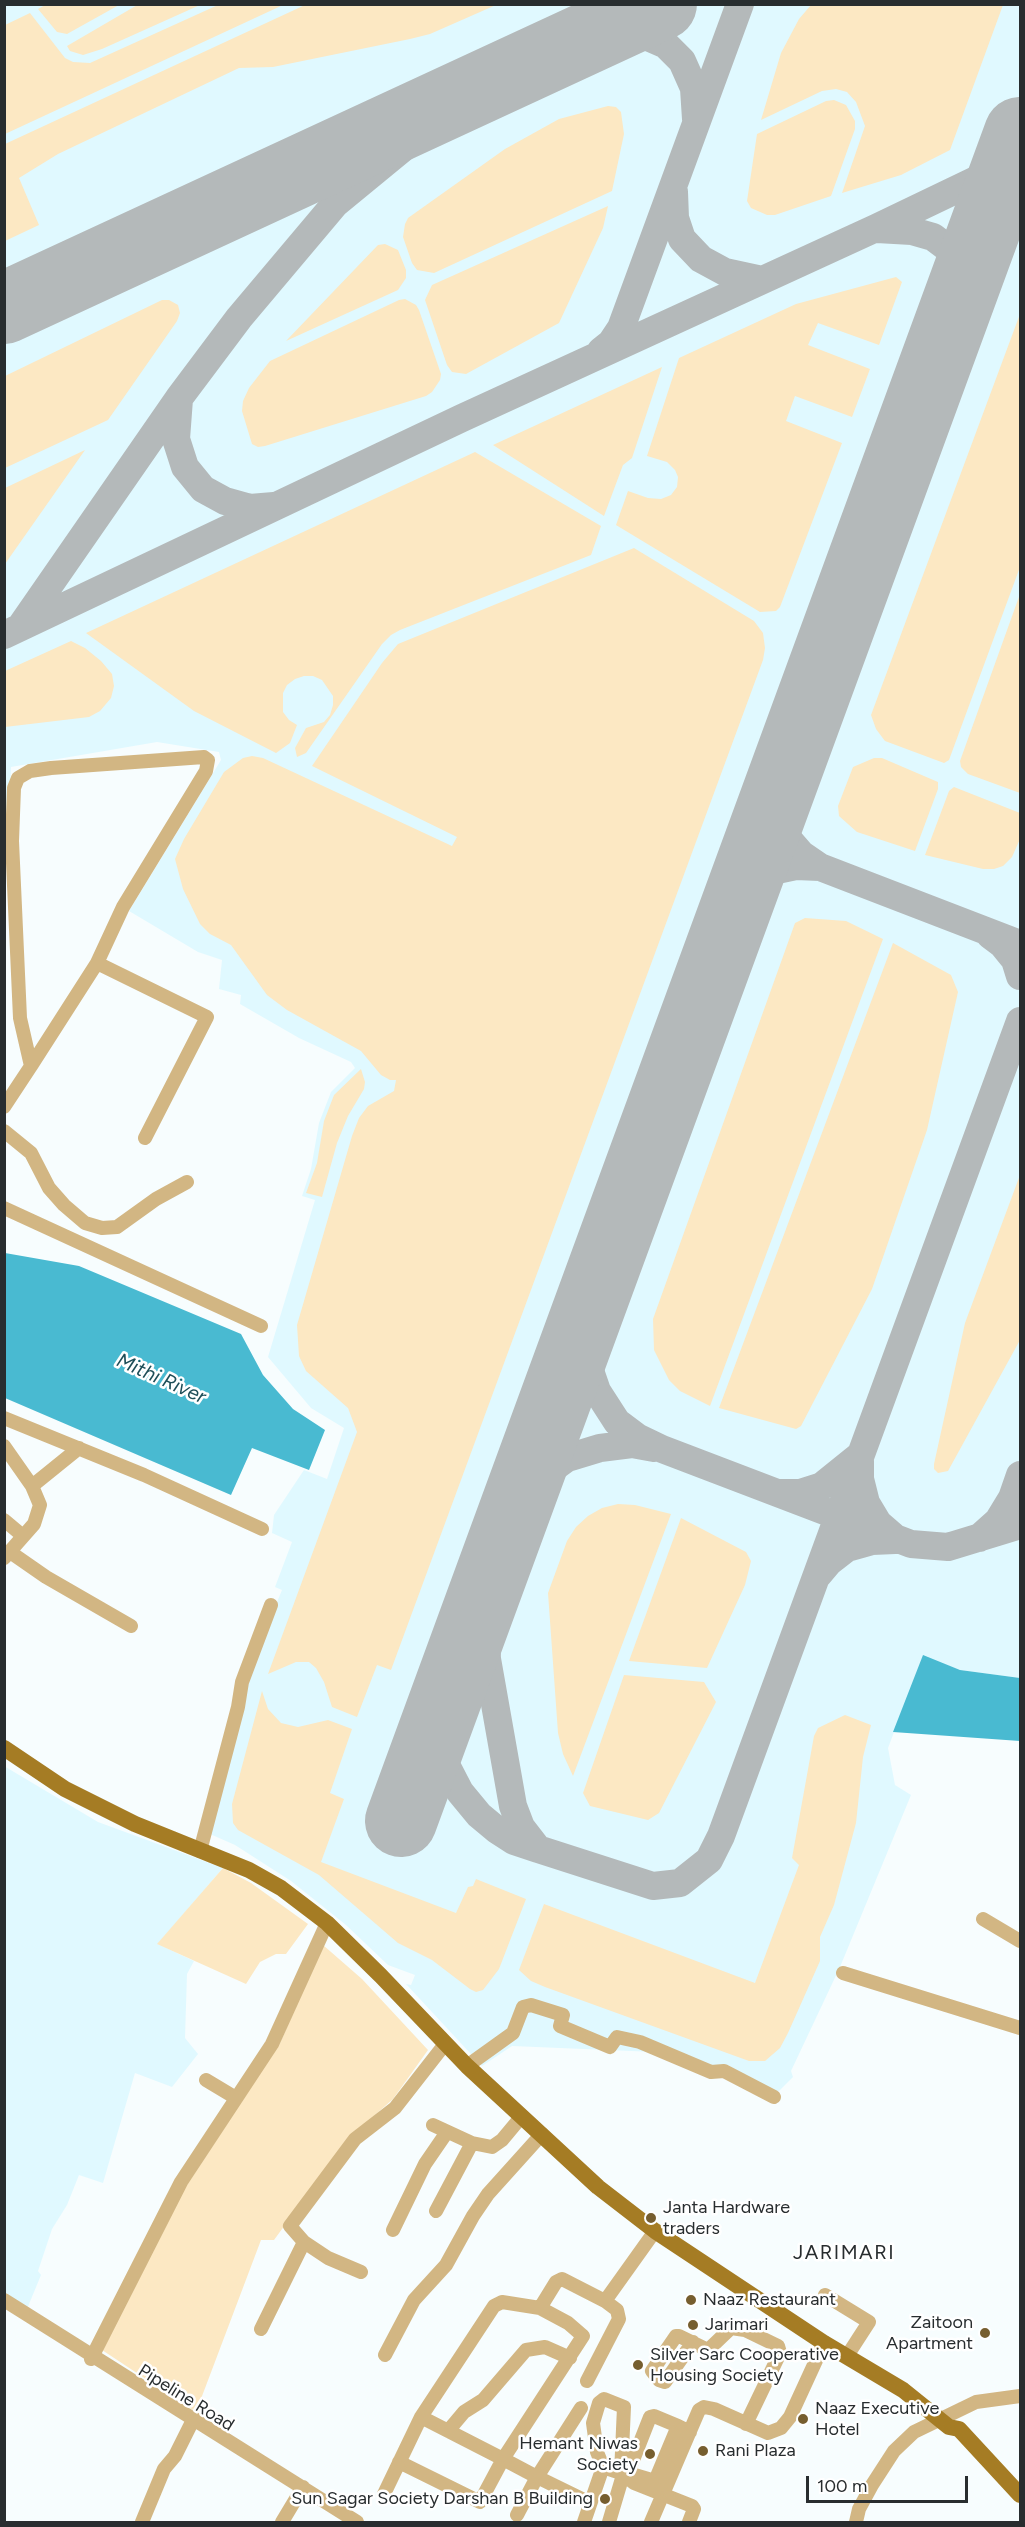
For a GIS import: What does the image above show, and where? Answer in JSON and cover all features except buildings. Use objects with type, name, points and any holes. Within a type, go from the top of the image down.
[{"type":"main road","points":[[4,1748],[65,1789],[135,1824],[249,1870],[281,1888],[327,1923],[468,2067],[598,2187],[655,2231],[824,2343],[903,2390],[944,2422],[958,2429],[1020,2495]]},
{"type":"main road","points":[[944,2422],[953,2436],[1020,2510]]},
{"type":"street","points":[[4,1107],[31,1066],[97,963],[123,907],[206,771],[208,760],[204,757],[51,768],[30,771],[18,778],[14,788],[12,841],[18,984],[20,1018],[31,1066]]},
{"type":"street","points":[[97,963],[207,1017],[145,1138]]},
{"type":"street","points":[[4,1131],[32,1153],[49,1188],[64,1205],[85,1223],[102,1228],[117,1227],[156,1199],[187,1182]]},
{"type":"street","points":[[4,1209],[261,1326]]},
{"type":"street","points":[[4,1418],[79,1448],[262,1529]]},
{"type":"street","points":[[4,1446],[32,1486],[40,1505],[34,1524],[7,1555],[131,1626]]},
{"type":"street","points":[[32,1486],[79,1448]]},
{"type":"street","points":[[4,1520],[23,1536]]},
{"type":"street","points":[[200,1851],[238,1707],[242,1682],[271,1605]]},
{"type":"street","points":[[983,1919],[1020,1941]]},
{"type":"street","points":[[92,2357],[181,2181],[272,2044],[327,1923]]},
{"type":"street","points":[[843,1973],[1020,2028]]},
{"type":"street","points":[[468,2067],[513,2033],[523,2007],[531,2005],[563,2014],[560,2026],[610,2047],[617,2037],[640,2042],[711,2072],[724,2071],[774,2097]]},
{"type":"street","points":[[361,2271],[328,2258],[304,2242],[290,2226],[327,2173],[355,2139],[395,2108],[445,2044]]},
{"type":"street","points":[[206,2080],[236,2098]]},
{"type":"street","points":[[433,2125],[472,2143],[496,2146],[522,2116]]},
{"type":"street","points":[[393,2230],[425,2164],[447,2133]]},
{"type":"street","points":[[385,2355],[414,2300],[446,2265],[472,2216],[488,2194],[542,2134]]},
{"type":"street","points":[[436,2211],[472,2143]]},
{"type":"street","points":[[605,2301],[655,2231]]},
{"type":"street","points":[[261,2329],[304,2242]]},
{"type":"street","points":[[540,2308],[556,2282],[562,2279],[605,2301],[617,2310],[619,2319],[587,2381]]},
{"type":"street","points":[[825,2295],[868,2322],[847,2356]]},
{"type":"street","points":[[4,2300],[27,2317]]},
{"type":"street","points":[[384,2494],[399,2462],[421,2417],[494,2306],[502,2302],[540,2308],[568,2323],[584,2336],[503,2459],[480,2502],[399,2462]]},
{"type":"street","points":[[4,2306],[27,2317]]},
{"type":"street","name":"Pipeline Road","points":[[27,2317],[302,2490],[347,2523]]},
{"type":"street","points":[[693,2342],[708,2350],[731,2328],[745,2330],[778,2346],[780,2353],[746,2424]]},
{"type":"street","points":[[603,2467],[640,2481],[655,2481],[684,2429],[704,2407],[714,2409],[768,2433],[781,2428],[790,2417],[824,2343]]},
{"type":"street","points":[[448,2431],[464,2412],[483,2400],[526,2350],[545,2347],[570,2358]]},
{"type":"street","points":[[856,2523],[864,2498],[894,2451],[914,2432],[944,2422],[976,2402],[1020,2396]]},
{"type":"street","points":[[584,2523],[603,2467],[597,2452],[593,2423],[599,2403],[604,2399],[624,2407],[622,2474],[609,2523]]},
{"type":"street","points":[[517,2515],[537,2477],[581,2408]]},
{"type":"street","points":[[684,2429],[654,2416],[650,2417],[628,2471],[662,2494],[694,2508],[689,2523]]},
{"type":"street","points":[[421,2417],[582,2499]]},
{"type":"street","points":[[142,2523],[164,2469],[175,2456],[193,2421]]},
{"type":"street","points":[[651,2523],[684,2429]]},
{"type":"street","points":[[282,2523],[302,2490],[357,2523]]},
{"type":"shaded area","points":[[47,4],[119,5],[67,34],[57,32],[38,9]]},
{"type":"shaded area","points":[[139,4],[200,5],[102,49],[83,55],[70,51],[67,46]]},
{"type":"shaded area","points":[[5,5],[1020,5],[1020,1678],[960,1670],[923,1656],[888,1748],[895,1785],[911,1795],[840,1967],[791,2071],[793,2077],[776,2094],[728,2065],[711,2069],[679,2053],[512,2046],[482,2066],[406,1984],[411,1985],[415,1975],[388,1965],[346,1925],[291,1881],[235,1845],[210,1834],[242,1686],[282,1590],[275,1587],[292,1542],[272,1533],[274,1515],[304,1470],[327,1479],[344,1428],[311,1408],[268,1357],[315,1200],[302,1196],[311,1169],[319,1123],[331,1092],[355,1068],[351,1062],[299,1038],[240,1004],[241,995],[219,989],[222,960],[198,952],[129,911],[221,760],[219,752],[157,742],[11,767],[9,818],[5,818]]},
{"type":"shaded area","points":[[218,5],[283,5],[5,134],[5,25],[30,13],[65,58],[73,62],[90,63]]},
{"type":"shaded area","points":[[305,5],[496,5],[430,34],[410,39],[273,67],[239,68],[58,154],[19,178],[39,225],[5,241],[5,144]]},
{"type":"shaded area","points":[[811,5],[1003,5],[950,150],[901,175],[842,193],[865,126],[856,102],[847,92],[836,89],[822,91],[761,120],[781,53],[799,19]]},
{"type":"shaded area","points":[[834,100],[846,105],[855,121],[855,129],[831,196],[775,215],[767,215],[751,208],[747,201],[757,134],[826,101]]},
{"type":"shaded area","points":[[608,106],[616,107],[621,112],[624,134],[612,191],[434,273],[417,270],[412,263],[403,237],[408,218],[505,149],[559,119]]},
{"type":"shaded area","points":[[608,206],[603,228],[559,323],[466,374],[452,372],[447,365],[425,300],[432,285]]},
{"type":"shaded area","points":[[385,244],[398,250],[406,270],[406,278],[398,290],[286,341],[378,245]]},
{"type":"shaded area","points":[[896,277],[902,282],[879,345],[818,323],[808,345],[870,369],[852,417],[795,396],[786,421],[842,443],[780,607],[776,611],[760,612],[616,525],[628,491],[648,498],[661,499],[671,495],[677,487],[678,477],[675,470],[667,462],[647,456],[679,358],[796,304]]},
{"type":"shaded area","points":[[405,299],[416,305],[419,310],[441,374],[432,392],[426,396],[265,446],[258,447],[252,444],[242,411],[243,401],[249,388],[270,361]]},
{"type":"shaded area","points":[[162,300],[169,300],[178,305],[180,313],[177,321],[108,420],[5,468],[5,376]]},
{"type":"shaded area","points":[[1020,314],[1020,567],[949,760],[944,763],[885,741],[876,729],[871,715]]},
{"type":"shaded area","points":[[662,367],[632,458],[623,465],[604,516],[493,445]]},
{"type":"shaded area","points":[[85,450],[5,564],[5,488]]},
{"type":"shaded area","points":[[475,452],[601,526],[591,555],[391,635],[382,644],[306,753],[297,757],[295,748],[306,728],[324,722],[330,715],[333,705],[333,696],[322,680],[313,676],[304,676],[287,685],[283,693],[283,712],[297,725],[290,743],[276,753],[194,711],[86,633]]},
{"type":"shaded area","points":[[634,548],[754,621],[763,633],[765,648],[763,660],[391,1670],[377,1665],[357,1717],[332,1707],[324,1682],[316,1668],[309,1662],[296,1662],[268,1674],[357,1432],[348,1408],[306,1371],[299,1356],[297,1325],[359,1118],[368,1106],[394,1091],[396,1080],[390,1080],[381,1075],[361,1051],[287,1010],[267,995],[231,945],[210,934],[200,924],[183,889],[175,859],[184,839],[224,772],[243,758],[252,756],[263,758],[452,846],[457,837],[312,766],[382,663],[398,644]]},
{"type":"shaded area","points":[[1020,594],[1020,793],[968,774],[961,767],[960,761]]},
{"type":"shaded area","points":[[71,641],[85,648],[112,674],[114,686],[111,698],[100,711],[89,717],[5,727],[5,671]]},
{"type":"shaded area","points":[[874,758],[882,758],[938,782],[938,789],[915,851],[857,832],[839,816],[838,806],[853,767]]},
{"type":"shaded area","points":[[954,787],[1020,813],[1020,839],[1012,857],[1003,866],[983,869],[925,855],[949,791]]},
{"type":"shaded area","points":[[805,918],[846,921],[883,939],[710,1406],[680,1391],[669,1380],[654,1350],[653,1319],[795,923]]},
{"type":"shaded area","points":[[893,943],[951,975],[958,992],[927,1130],[872,1289],[801,1426],[796,1429],[719,1408]]},
{"type":"shaded area","points":[[361,1069],[365,1082],[364,1089],[348,1116],[337,1143],[322,1197],[306,1193],[317,1163],[324,1121],[334,1095]]},
{"type":"shaded area","points":[[1020,1175],[1020,1340],[948,1471],[938,1473],[934,1469],[934,1464],[965,1323]]},
{"type":"shaded area","points":[[618,1504],[635,1505],[671,1514],[573,1776],[563,1754],[558,1733],[548,1593],[567,1541],[576,1527],[588,1516],[602,1508]]},
{"type":"shaded area","points":[[681,1518],[746,1552],[751,1561],[745,1585],[707,1668],[629,1661]]},
{"type":"shaded area","points":[[624,1675],[704,1682],[716,1702],[659,1813],[648,1820],[590,1806],[583,1793]]},
{"type":"shaded area","points":[[262,1691],[268,1709],[281,1723],[298,1727],[328,1720],[352,1729],[330,1793],[344,1799],[321,1862],[456,1913],[468,1887],[473,1886],[476,1879],[526,1899],[499,1969],[483,1990],[476,1992],[470,1989],[432,1960],[398,1943],[319,1875],[238,1830],[233,1823],[232,1804]]},
{"type":"shaded area","points":[[845,1715],[871,1725],[863,1757],[856,1823],[834,1905],[820,1937],[820,1961],[780,2048],[765,2061],[749,2061],[545,1987],[531,1981],[519,1970],[544,1904],[755,1983],[799,1865],[792,1858],[814,1736],[818,1728]]},
{"type":"shaded area","points":[[4,1766],[98,1822],[223,1868],[158,1944],[194,1961],[187,1974],[185,2038],[198,2054],[172,2087],[135,2073],[103,2183],[79,2175],[67,2205],[52,2229],[38,2271],[41,2275],[27,2309],[4,2295]]},
{"type":"shaded area","points":[[223,1868],[251,1883],[308,1924],[286,1954],[276,1954],[260,1962],[246,1984],[157,1944]]},
{"type":"shaded area","points":[[323,1945],[362,1979],[428,2050],[393,2099],[347,2140],[274,2240],[261,2240],[196,2412],[102,2350],[185,2188],[280,2043]]},
{"type":"water","name":"Mithi River","points":[[5,1253],[79,1266],[241,1334],[263,1375],[293,1409],[325,1430],[309,1470],[252,1448],[231,1495],[5,1398]]},
{"type":"water","points":[[923,1655],[960,1670],[1020,1678],[1020,1741],[893,1732]]},
{"type":"taxiway","points":[[601,351],[611,343],[621,328],[740,4]]},
{"type":"taxiway","points":[[604,31],[643,35],[666,45],[682,61],[694,88],[696,119]]},
{"type":"taxiway","points":[[21,626],[179,398],[239,318],[335,204],[408,144],[511,74]]},
{"type":"taxiway","points":[[4,635],[462,418],[876,228],[1020,159]]},
{"type":"taxiway","points":[[674,192],[675,218],[682,239],[701,259],[725,272],[762,280]]},
{"type":"taxiway","points":[[877,229],[912,231],[933,237],[949,249],[959,269],[960,297]]},
{"type":"taxiway","points":[[179,399],[176,439],[185,467],[203,489],[225,501],[250,508],[274,506]]},
{"type":"taxiway","points":[[780,788],[779,816],[788,839],[801,854],[820,867],[1020,944]]},
{"type":"taxiway","points":[[737,905],[758,882],[777,870],[796,866],[820,867]]},
{"type":"taxiway","points":[[990,935],[1002,944],[1015,960],[1020,976]]},
{"type":"taxiway","points":[[488,1584],[485,1617],[487,1659],[513,1806],[521,1827],[538,1849],[653,1886],[680,1883],[709,1860],[721,1836],[1020,1021]]},
{"type":"taxiway","points":[[589,1308],[585,1356],[597,1391],[617,1422],[637,1437],[662,1449],[911,1544],[948,1547],[1020,1525]]},
{"type":"taxiway","points":[[515,1510],[537,1480],[567,1458],[600,1448],[632,1444],[654,1448]]},
{"type":"taxiway","points":[[780,1493],[800,1493],[822,1486],[858,1457]]},
{"type":"taxiway","points":[[860,1461],[860,1479],[866,1503],[878,1523],[893,1536]]},
{"type":"taxiway","points":[[979,1538],[998,1521],[1012,1498],[1020,1475]]},
{"type":"taxiway","points":[[818,1575],[829,1562],[847,1548],[872,1541],[895,1540]]},
{"type":"taxiway","points":[[442,1710],[440,1742],[446,1765],[460,1792],[479,1815],[497,1830],[514,1841],[538,1849]]},
{"type":"runway","points":[[4,308],[661,4]]},
{"type":"runway","points":[[401,1821],[1020,133]]},
{"type":"place","name":"Janta Hardware traders","points":[[651,2218]]},
{"type":"place","name":"Naaz Restaurant","points":[[691,2300]]},
{"type":"place","name":"Jarimari","points":[[693,2325]]},
{"type":"place","name":"Zaitoon Apartment","points":[[985,2333]]},
{"type":"place","name":"Silver Sarc Cooperative Housing Society","points":[[638,2365]]},
{"type":"place","name":"Naaz Executive Hotel","points":[[803,2419]]},
{"type":"place","name":"Rani Plaza","points":[[703,2451]]},
{"type":"place","name":"Hemant Niwas Society","points":[[650,2454]]},
{"type":"place","name":"Sun Sagar Society Darshan B Building","points":[[605,2499]]},
{"type":"district","name":"JARIMARI","points":[[844,2253]]}]
